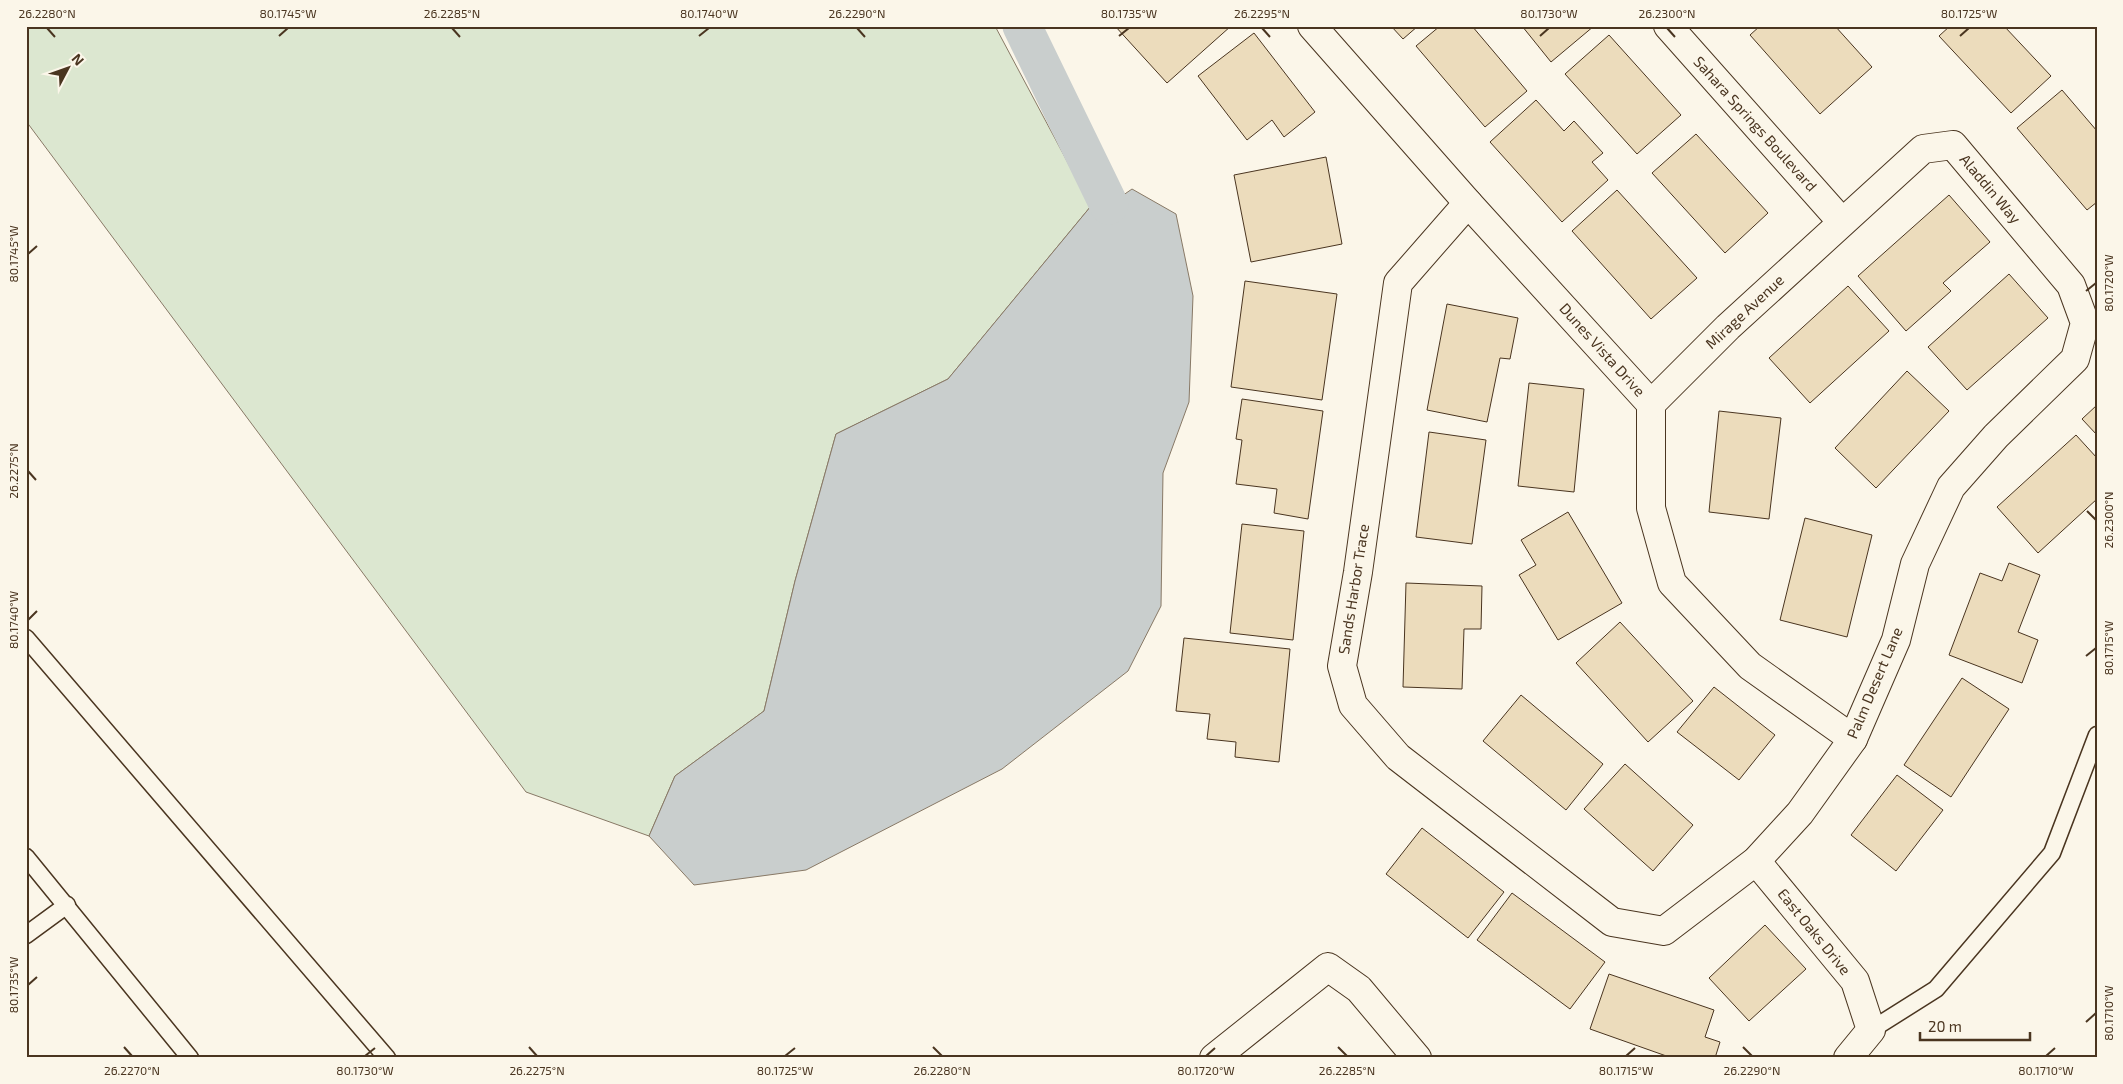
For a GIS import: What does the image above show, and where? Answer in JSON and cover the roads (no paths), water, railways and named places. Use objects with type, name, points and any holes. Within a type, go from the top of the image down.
[{"type":"street","name":"Dunes Vista Drive","points":[[1312,26],[1651,404],[1651,508],[1672,583],[1750,666],[1853,740]]},
{"type":"street","name":"Sahara Springs Boulevard","points":[[1668,26],[1842,222]]},
{"type":"street","name":"Aladdin Way","points":[[1842,222],[1923,150],[1953,146],[2071,285],[2085,323]]},
{"type":"street","name":"Sands Harbor Trace","points":[[1468,202],[1398,283],[1358,572],[1342,666],[1352,704],[1398,757],[1612,922],[1664,931],[1756,861]]},
{"type":"street","name":"Mirage Avenue","points":[[1651,404],[1728,327],[1842,222]]},
{"type":"street","name":"Palm Desert Lane","points":[[1756,861],[1800,813],[1853,740],[1896,640],[1915,564],[1951,487],[1996,436],[2075,359],[2085,323]]},
{"type":"street","name":"East Oaks Drive","points":[[1756,861],[1854,981],[1871,1030]]},
{"type":"street","points":[[1214,1058],[1328,967],[1359,989],[1417,1058]]},
{"type":"street","points":[[1848,1058],[1871,1030]]},
{"type":"lane","points":[[26,638],[386,1058]]},
{"type":"lane","points":[[1871,1030],[1936,989],[2052,853],[2097,735]]},
{"type":"lane","points":[[26,857],[190,1058]]},
{"type":"lane","points":[[26,935],[67,905]]},
{"type":"waterway","points":[[1022,26],[1109,205]]}]
